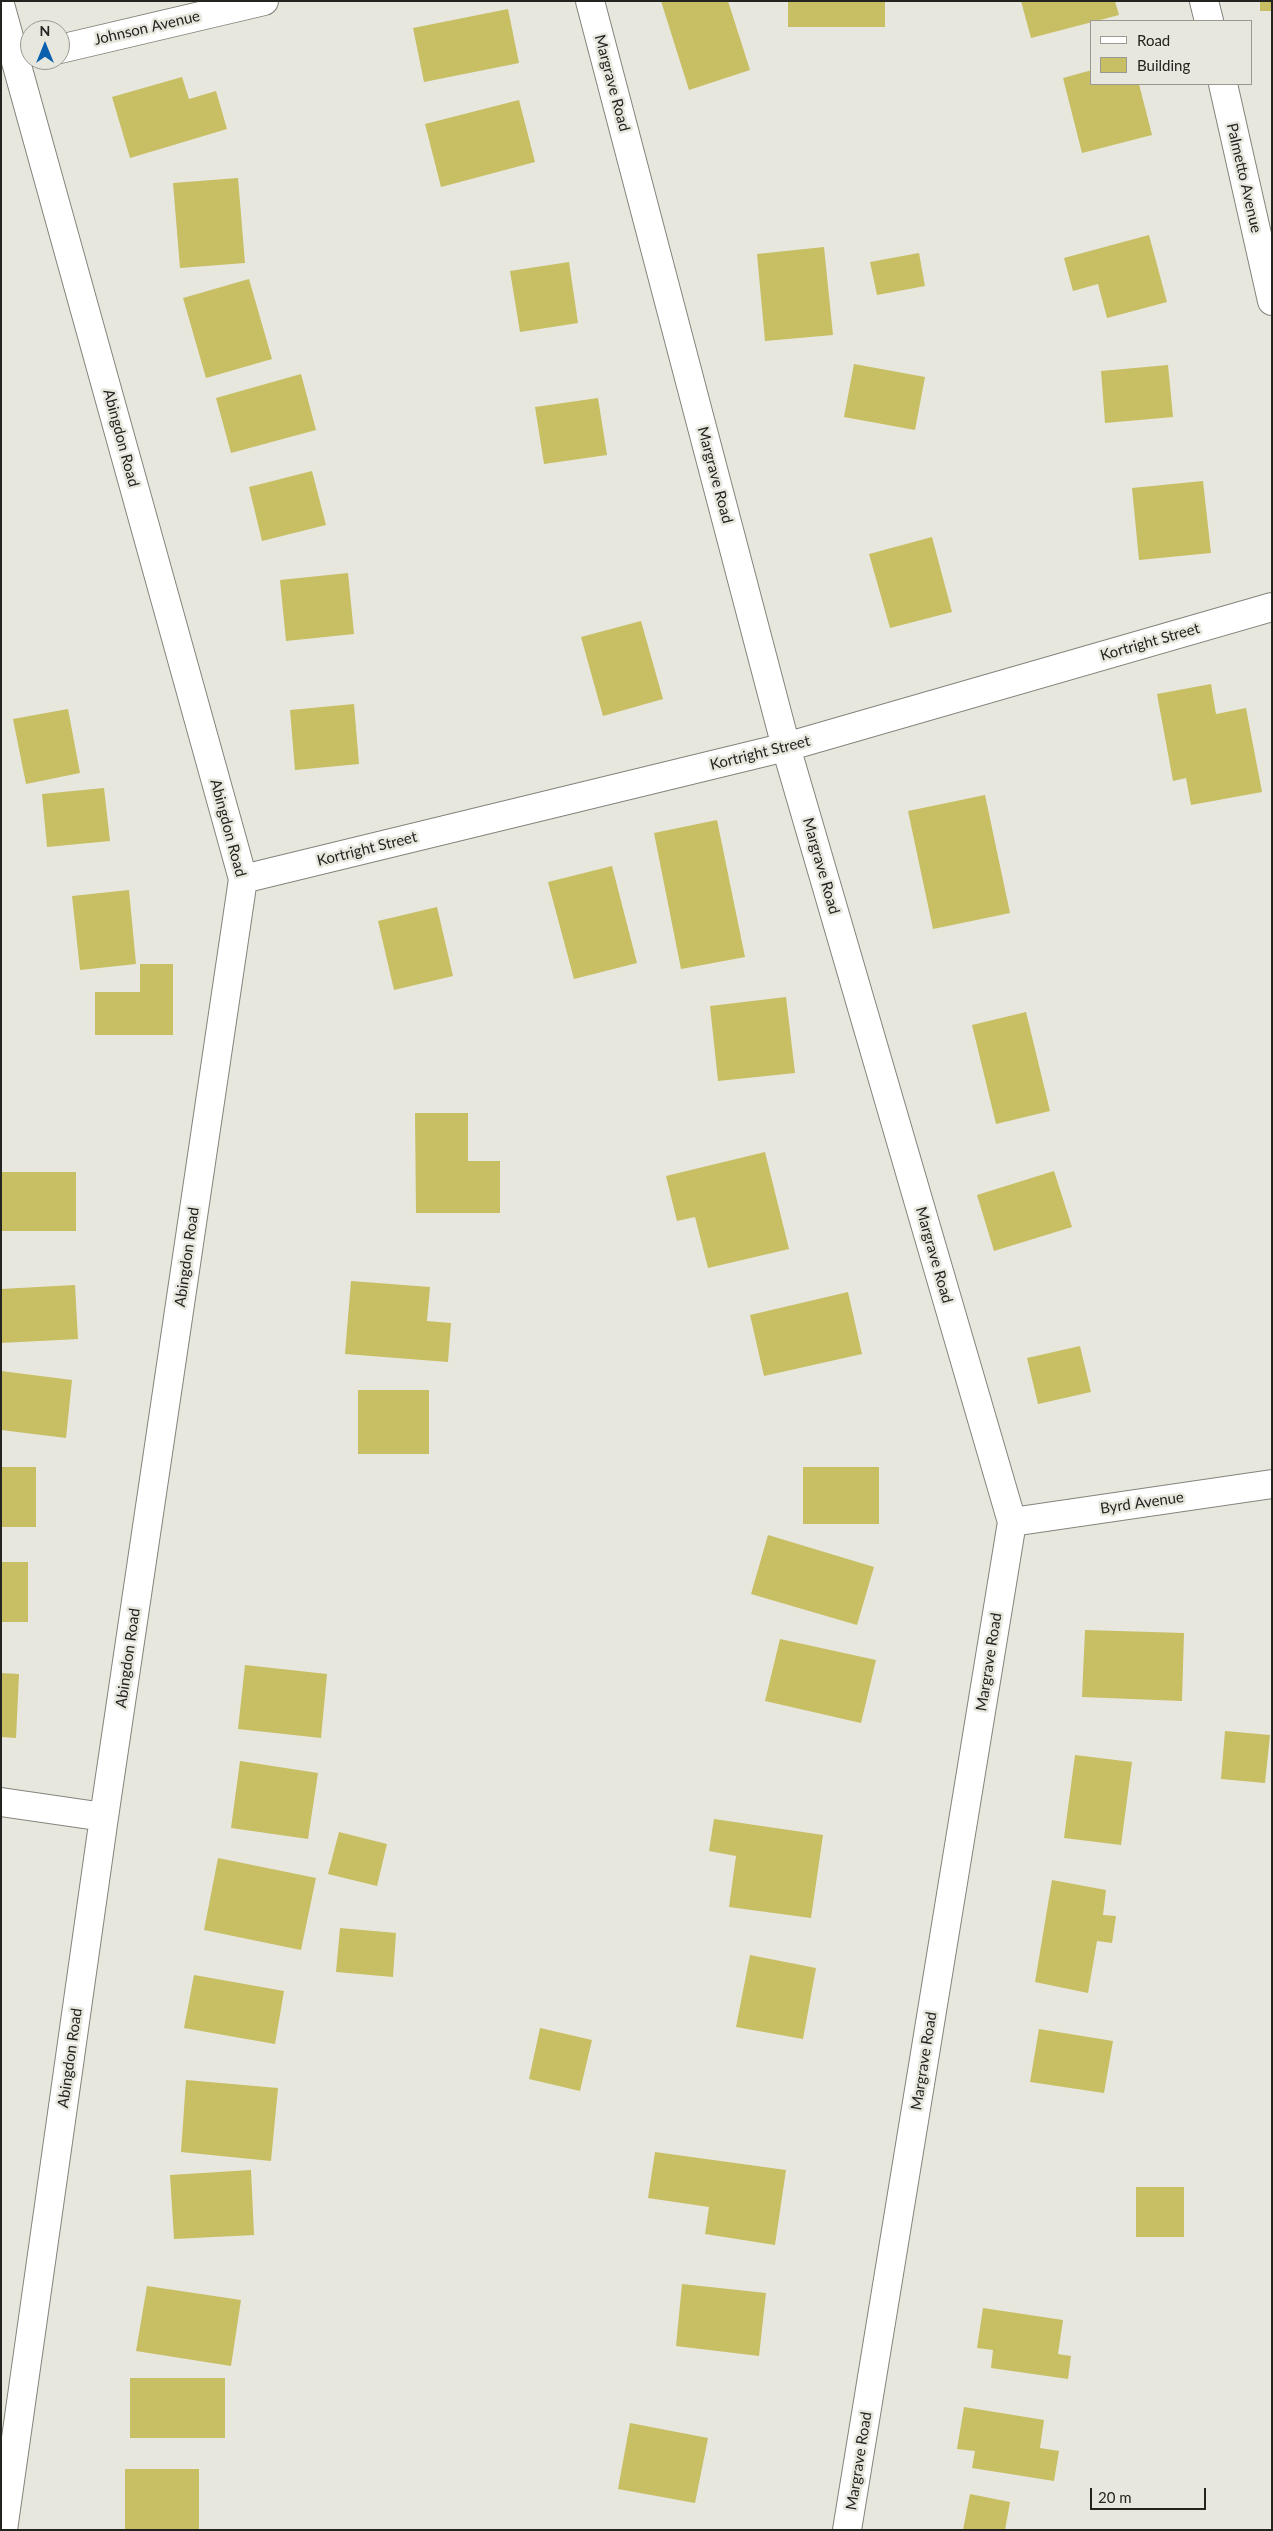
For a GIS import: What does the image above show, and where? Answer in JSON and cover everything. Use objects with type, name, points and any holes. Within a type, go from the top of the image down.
[{"type":"street","name":"Johnson Avenue","points":[[70,47],[264,1]]},
{"type":"street","name":"Margrave Road","points":[[590,1],[786,747],[1012,1522],[847,2530]]},
{"type":"street","points":[[1204,1],[1208,20]]},
{"type":"street","name":"Abingdon Road","points":[[1,8],[243,879],[104,1818],[3,2530]]},
{"type":"street","name":"Palmetto Avenue","points":[[1223,85],[1272,301]]},
{"type":"street","name":"Kortright Street","points":[[243,879],[786,747],[1272,607]]},
{"type":"street","name":"Byrd Avenue","points":[[1012,1522],[1272,1484]]},
{"type":"street","points":[[1,1802],[104,1818]]},
{"type":"building","points":[[661,1],[728,1],[750,70],[689,90]]},
{"type":"building","points":[[788,1],[885,1],[885,27],[788,27]]},
{"type":"building","points":[[1021,1],[1115,1],[1119,15],[1100,20],[1090,20],[1090,23],[1031,38]]},
{"type":"building","points":[[1260,1],[1272,1],[1272,11],[1260,11]]},
{"type":"building","points":[[508,9],[519,63],[424,82],[413,28]]},
{"type":"building","points":[[1090,71],[1090,85],[1139,85],[1152,135],[1082,153],[1063,78]]},
{"type":"building","points":[[182,77],[189,99],[216,91],[227,129],[130,158],[112,97]]},
{"type":"building","points":[[519,100],[535,162],[441,187],[425,124]]},
{"type":"building","points":[[238,178],[245,263],[180,268],[173,183]]},
{"type":"building","points":[[1149,235],[1167,302],[1107,318],[1098,284],[1073,291],[1064,258]]},
{"type":"building","points":[[824,247],[833,335],[765,341],[757,254]]},
{"type":"building","points":[[919,253],[925,286],[877,295],[870,262]]},
{"type":"building","points":[[569,262],[578,323],[520,332],[510,271]]},
{"type":"building","points":[[249,279],[272,359],[206,378],[183,298]]},
{"type":"building","points":[[854,364],[925,377],[915,430],[844,417]]},
{"type":"building","points":[[1168,365],[1173,417],[1105,423],[1101,371]]},
{"type":"building","points":[[301,374],[316,430],[231,453],[216,398]]},
{"type":"building","points":[[598,398],[607,455],[544,464],[535,407]]},
{"type":"building","points":[[312,471],[326,525],[262,541],[249,487]]},
{"type":"building","points":[[1203,481],[1211,553],[1139,560],[1132,488]]},
{"type":"building","points":[[932,537],[952,612],[890,628],[869,554]]},
{"type":"building","points":[[348,573],[354,634],[286,641],[280,580]]},
{"type":"building","points":[[641,621],[663,699],[603,716],[581,637]]},
{"type":"building","points":[[1211,684],[1216,714],[1246,708],[1262,792],[1191,805],[1186,778],[1173,781],[1157,694]]},
{"type":"building","points":[[354,704],[359,764],[295,770],[290,710]]},
{"type":"building","points":[[68,709],[80,773],[26,784],[13,719]]},
{"type":"building","points":[[104,788],[110,841],[47,847],[42,794]]},
{"type":"building","points":[[985,795],[1010,913],[933,929],[908,811]]},
{"type":"building","points":[[717,820],[745,957],[681,969],[654,833]]},
{"type":"building","points":[[612,866],[637,963],[574,979],[548,882]]},
{"type":"building","points":[[129,890],[136,964],[80,970],[72,896]]},
{"type":"building","points":[[437,907],[453,976],[394,990],[378,921]]},
{"type":"building","points":[[140,964],[173,964],[173,1035],[95,1035],[95,992],[140,992]]},
{"type":"building","points":[[786,997],[795,1073],[718,1081],[710,1006]]},
{"type":"building","points":[[1026,1012],[1050,1111],[996,1124],[972,1025]]},
{"type":"building","points":[[415,1113],[468,1113],[468,1161],[500,1161],[500,1213],[416,1213]]},
{"type":"building","points":[[765,1152],[789,1249],[708,1268],[695,1217],[677,1221],[666,1176]]},
{"type":"building","points":[[1054,1171],[1072,1227],[994,1251],[977,1195]]},
{"type":"building","points":[[1,1172],[76,1172],[76,1231],[1,1231]]},
{"type":"building","points":[[351,1281],[430,1287],[427,1321],[451,1323],[448,1362],[345,1354]]},
{"type":"building","points":[[75,1285],[78,1339],[1,1343],[1,1289]]},
{"type":"building","points":[[848,1292],[862,1354],[764,1376],[750,1315]]},
{"type":"building","points":[[1080,1346],[1091,1392],[1038,1404],[1027,1358]]},
{"type":"building","points":[[1,1371],[72,1380],[66,1438],[1,1430]]},
{"type":"building","points":[[358,1390],[429,1390],[429,1454],[358,1454]]},
{"type":"building","points":[[1,1467],[36,1467],[36,1527],[1,1527]]},
{"type":"building","points":[[803,1467],[879,1467],[879,1524],[803,1524]]},
{"type":"building","points":[[768,1535],[874,1567],[857,1625],[751,1594]]},
{"type":"building","points":[[1,1562],[28,1562],[28,1622],[1,1622]]},
{"type":"building","points":[[1085,1630],[1184,1633],[1182,1701],[1082,1697]]},
{"type":"building","points":[[780,1639],[876,1660],[861,1723],[765,1701]]},
{"type":"building","points":[[245,1665],[327,1674],[321,1738],[238,1729]]},
{"type":"building","points":[[1,1673],[19,1674],[16,1738],[1,1737]]},
{"type":"building","points":[[1225,1731],[1270,1735],[1265,1783],[1221,1779]]},
{"type":"building","points":[[1075,1755],[1132,1762],[1121,1845],[1064,1838]]},
{"type":"building","points":[[240,1761],[318,1773],[308,1839],[231,1828]]},
{"type":"building","points":[[714,1819],[823,1835],[811,1918],[729,1907],[736,1856],[709,1851]]},
{"type":"building","points":[[339,1832],[387,1844],[377,1886],[328,1874]]},
{"type":"building","points":[[218,1858],[316,1878],[301,1950],[204,1930]]},
{"type":"building","points":[[1052,1880],[1106,1890],[1103,1915],[1116,1916],[1112,1943],[1097,1941],[1088,1993],[1035,1982]]},
{"type":"building","points":[[340,1928],[396,1933],[393,1977],[336,1972]]},
{"type":"building","points":[[750,1955],[816,1968],[803,2039],[736,2027]]},
{"type":"building","points":[[194,1975],[284,1991],[275,2044],[184,2028]]},
{"type":"building","points":[[540,2028],[592,2040],[580,2091],[529,2079]]},
{"type":"building","points":[[1039,2029],[1113,2041],[1104,2093],[1030,2082]]},
{"type":"building","points":[[186,2080],[278,2088],[271,2161],[181,2152]]},
{"type":"building","points":[[655,2152],[786,2170],[775,2245],[705,2234],[709,2207],[648,2198]]},
{"type":"building","points":[[251,2170],[254,2235],[174,2239],[170,2175]]},
{"type":"building","points":[[1136,2187],[1184,2187],[1184,2237],[1136,2237]]},
{"type":"building","points":[[682,2284],[766,2293],[759,2356],[676,2346]]},
{"type":"building","points":[[147,2286],[241,2300],[231,2366],[136,2351]]},
{"type":"building","points":[[983,2308],[1063,2320],[1058,2354],[1071,2356],[1068,2379],[991,2368],[993,2350],[977,2348]]},
{"type":"building","points":[[130,2378],[225,2378],[225,2438],[130,2438]]},
{"type":"building","points":[[964,2407],[1044,2420],[1040,2448],[1059,2451],[1054,2481],[972,2468],[975,2451],[957,2449]]},
{"type":"building","points":[[630,2423],[708,2438],[695,2503],[618,2489]]},
{"type":"building","points":[[125,2469],[199,2469],[199,2530],[125,2530]]},
{"type":"building","points":[[970,2494],[1010,2502],[1005,2530],[963,2530]]}]
